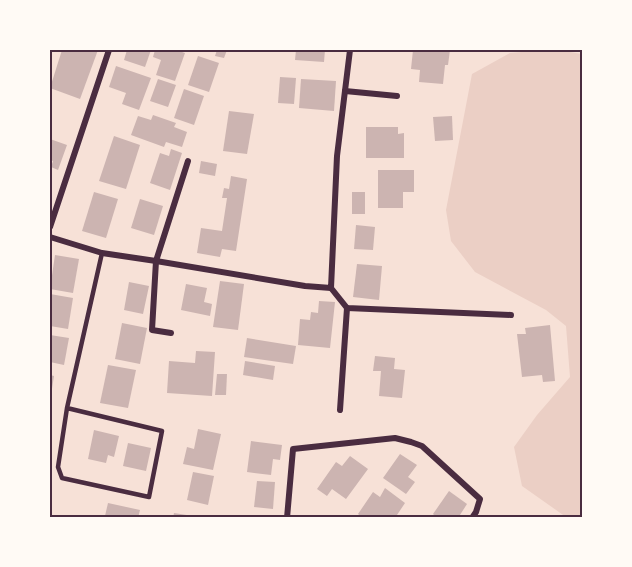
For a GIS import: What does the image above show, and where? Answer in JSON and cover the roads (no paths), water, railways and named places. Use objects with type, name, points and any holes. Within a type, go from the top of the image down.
[{"type":"street","points":[[50,224],[109,50]]},
{"type":"street","points":[[340,410],[347,308],[331,288],[337,156],[350,50]]},
{"type":"street","points":[[345,91],[397,96]]},
{"type":"street","points":[[171,333],[152,330],[156,261],[188,161]]},
{"type":"street","points":[[50,237],[102,253],[305,286],[331,288]]},
{"type":"street","points":[[347,308],[511,315]]},
{"type":"street","points":[[287,518],[293,449],[395,438],[422,446],[480,499],[472,518]]},
{"type":"lane","points":[[67,408],[162,431],[149,497],[62,478],[58,467],[67,408],[102,253]]}]
